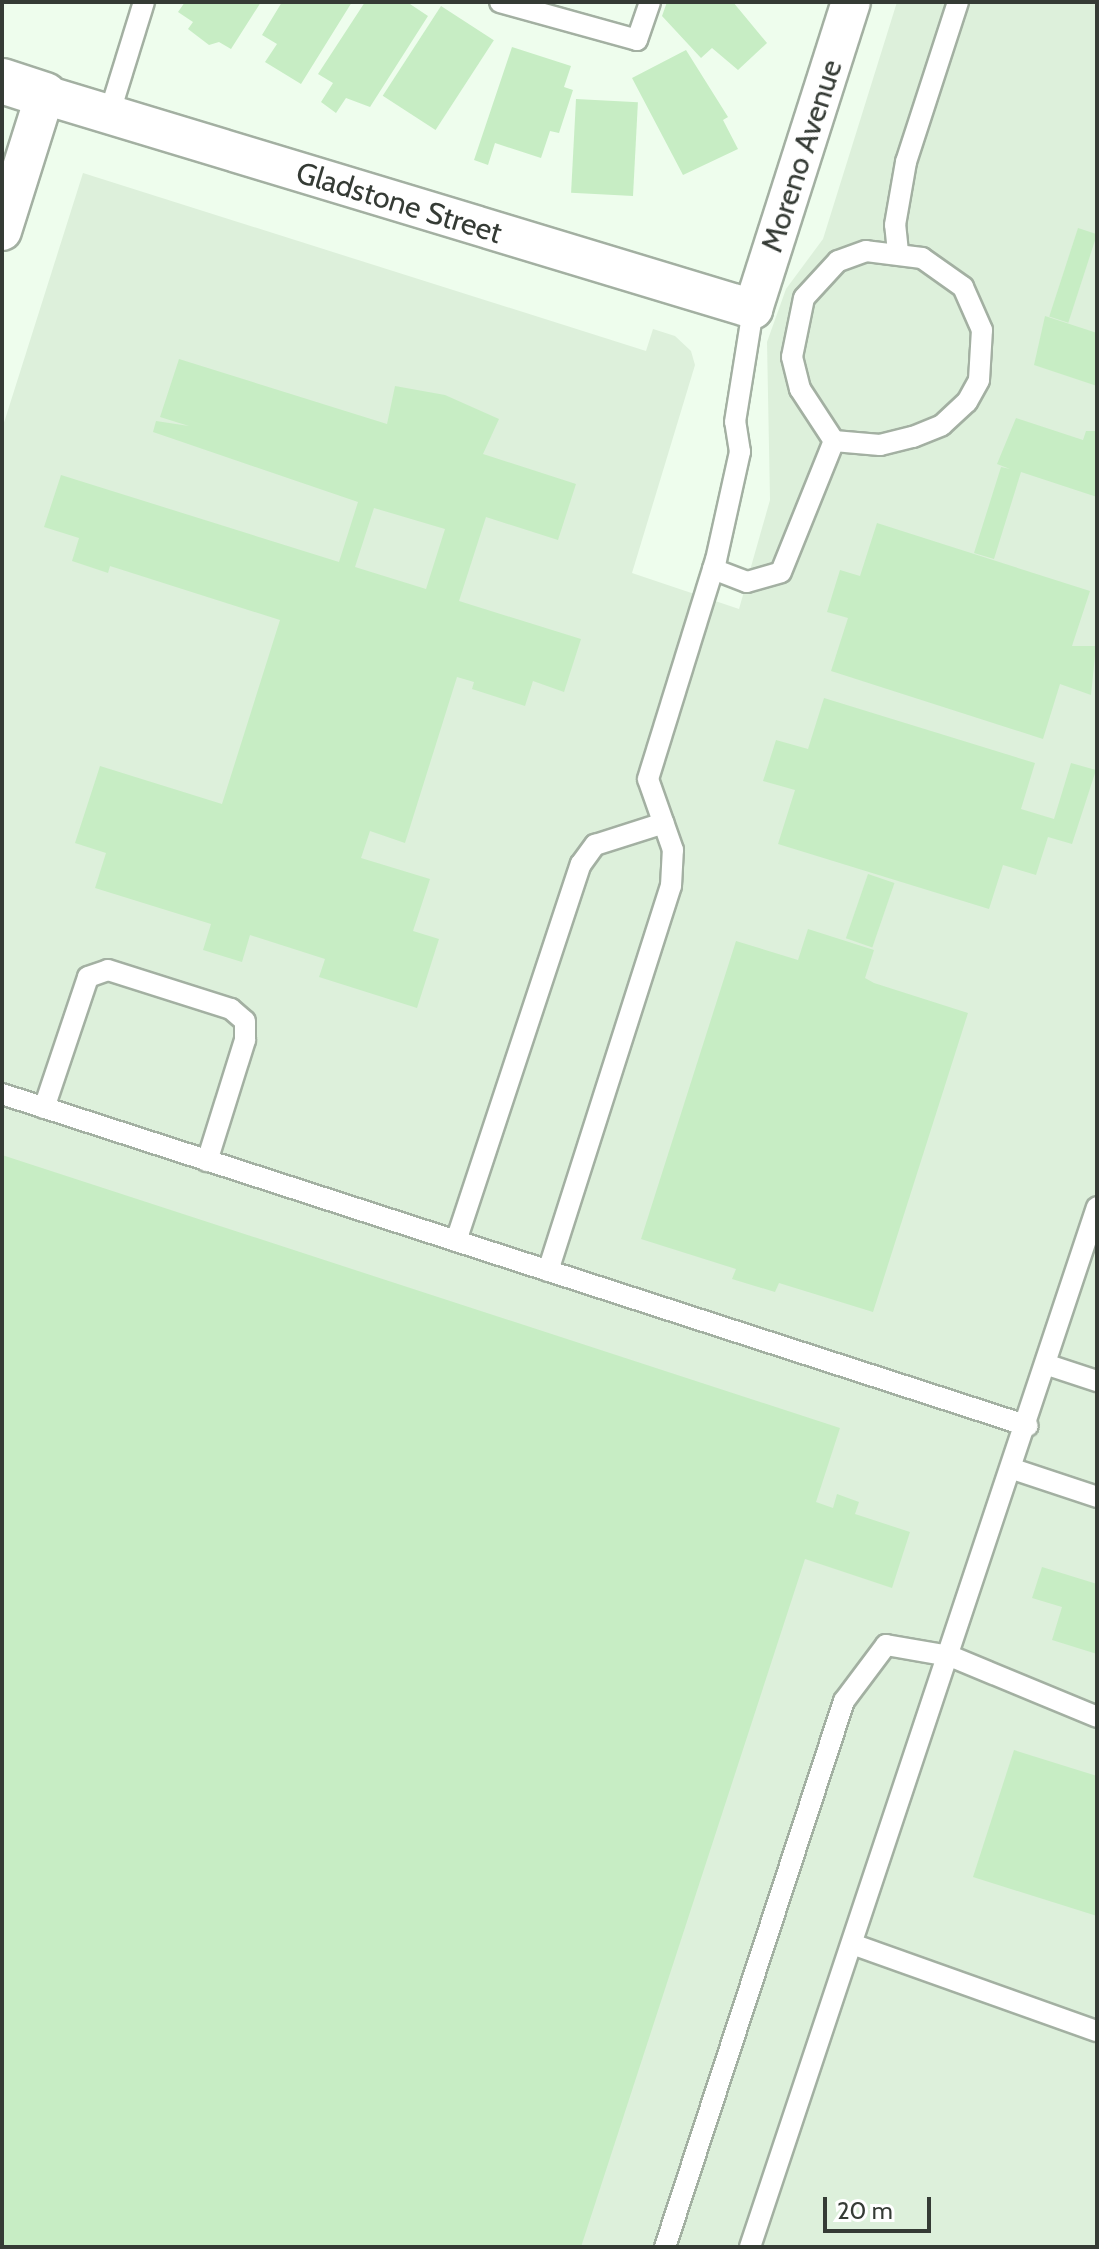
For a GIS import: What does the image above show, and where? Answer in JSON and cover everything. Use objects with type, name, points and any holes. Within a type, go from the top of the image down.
[{"type":"street","name":"Moreno Avenue","points":[[753,309],[851,2]]},
{"type":"street","points":[[2,81],[45,95],[2,231]]},
{"type":"street","name":"Gladstone Street","points":[[45,95],[753,309]]},
{"type":"lane","points":[[109,115],[144,2]]},
{"type":"lane","points":[[500,2],[637,40],[650,2]]},
{"type":"lane","points":[[898,252],[895,225],[906,162],[958,2]]},
{"type":"lane","points":[[866,251],[898,252],[922,258],[963,287],[982,330],[979,380],[967,402],[942,425],[880,445],[834,441],[800,389],[792,357],[804,298],[838,261],[866,251]]},
{"type":"lane","points":[[548,1271],[671,886],[673,850],[648,779],[713,569],[740,452],[735,422],[753,309]]},
{"type":"lane","points":[[713,569],[747,582],[781,572],[834,441]]},
{"type":"lane","points":[[456,1241],[581,864],[595,845],[664,823]]},
{"type":"lane","points":[[44,1108],[88,977],[108,970],[231,1009],[245,1021],[245,1040],[207,1161]]},
{"type":"lane","points":[[2,1094],[1028,1426]]},
{"type":"lane","points":[[750,2247],[1028,1426],[1097,1207]]},
{"type":"lane","points":[[1048,1365],[1097,1381]]},
{"type":"lane","points":[[1013,1469],[1097,1497]]},
{"type":"lane","points":[[665,2247],[844,1701],[886,1645],[950,1656],[1097,1717]]},
{"type":"lane","points":[[852,1944],[1097,2031]]},
{"type":"shaded area","points":[[897,2],[1097,2],[1097,2247],[2,2247],[2,429],[83,173],[646,351],[653,329],[675,336],[691,351],[695,365],[632,573],[739,609],[770,500],[767,342],[786,289],[823,239]]},
{"type":"building","points":[[185,2],[261,2],[231,49],[219,42],[209,45],[188,29],[193,22],[178,12]]},
{"type":"building","points":[[282,2],[352,2],[301,84],[265,62],[277,44],[262,35]]},
{"type":"building","points":[[365,2],[407,2],[428,16],[370,107],[346,98],[336,113],[321,102],[333,83],[318,74]]},
{"type":"building","points":[[667,2],[733,2],[767,43],[738,70],[712,48],[701,58],[662,16]]},
{"type":"building","points":[[441,6],[494,40],[436,130],[383,96]]},
{"type":"building","points":[[512,47],[571,66],[564,87],[573,90],[559,133],[550,131],[541,158],[495,143],[488,165],[474,160]]},
{"type":"building","points":[[686,50],[728,117],[723,120],[738,149],[683,175],[632,78]]},
{"type":"building","points":[[576,99],[638,102],[633,196],[571,193]]},
{"type":"building","points":[[1078,228],[1097,234],[1068,323],[1049,316]]},
{"type":"building","points":[[1045,316],[1097,333],[1097,386],[1034,365]]},
{"type":"building","points":[[179,359],[387,424],[395,386],[445,395],[499,419],[483,454],[576,484],[558,540],[486,517],[459,601],[581,639],[564,692],[533,681],[525,706],[472,689],[474,682],[457,677],[405,843],[370,831],[361,858],[430,879],[413,931],[439,939],[417,1008],[319,977],[325,959],[250,935],[242,962],[203,950],[211,924],[95,888],[106,853],[75,843],[100,766],[222,804],[280,620],[110,566],[108,573],[72,561],[79,538],[44,527],[61,475],[339,562],[358,502],[153,432],[156,421],[189,426],[160,417]],"holes":[[[374,508],[445,529],[426,589],[355,567]]]},
{"type":"building","points":[[1016,418],[1083,440],[1086,431],[1097,431],[1097,497],[1021,472],[994,559],[974,553],[1001,467],[1010,469],[997,464]]},
{"type":"building","points":[[877,523],[1090,591],[1072,646],[1096,646],[1091,695],[1060,684],[1043,739],[831,671],[848,618],[827,612],[840,570],[860,576]]},
{"type":"building","points":[[824,698],[1035,763],[1021,809],[1054,819],[1071,763],[1096,770],[1072,844],[1048,837],[1036,875],[1003,865],[989,909],[778,844],[795,790],[763,781],[776,740],[808,749]]},
{"type":"building","points":[[868,874],[894,883],[872,947],[846,938]]},
{"type":"building","points":[[808,929],[874,950],[865,978],[874,983],[968,1013],[873,1312],[779,1283],[775,1292],[732,1279],[736,1269],[641,1239],[736,941],[798,960]]},
{"type":"building","points":[[2,1155],[840,1428],[816,1502],[833,1508],[837,1494],[859,1502],[855,1514],[910,1532],[892,1588],[805,1559],[581,2247],[2,2247]]},
{"type":"building","points":[[1042,1567],[1097,1584],[1097,1654],[1052,1640],[1062,1607],[1032,1598]]},
{"type":"building","points":[[1014,1750],[1097,1776],[1097,1916],[973,1877]]}]
